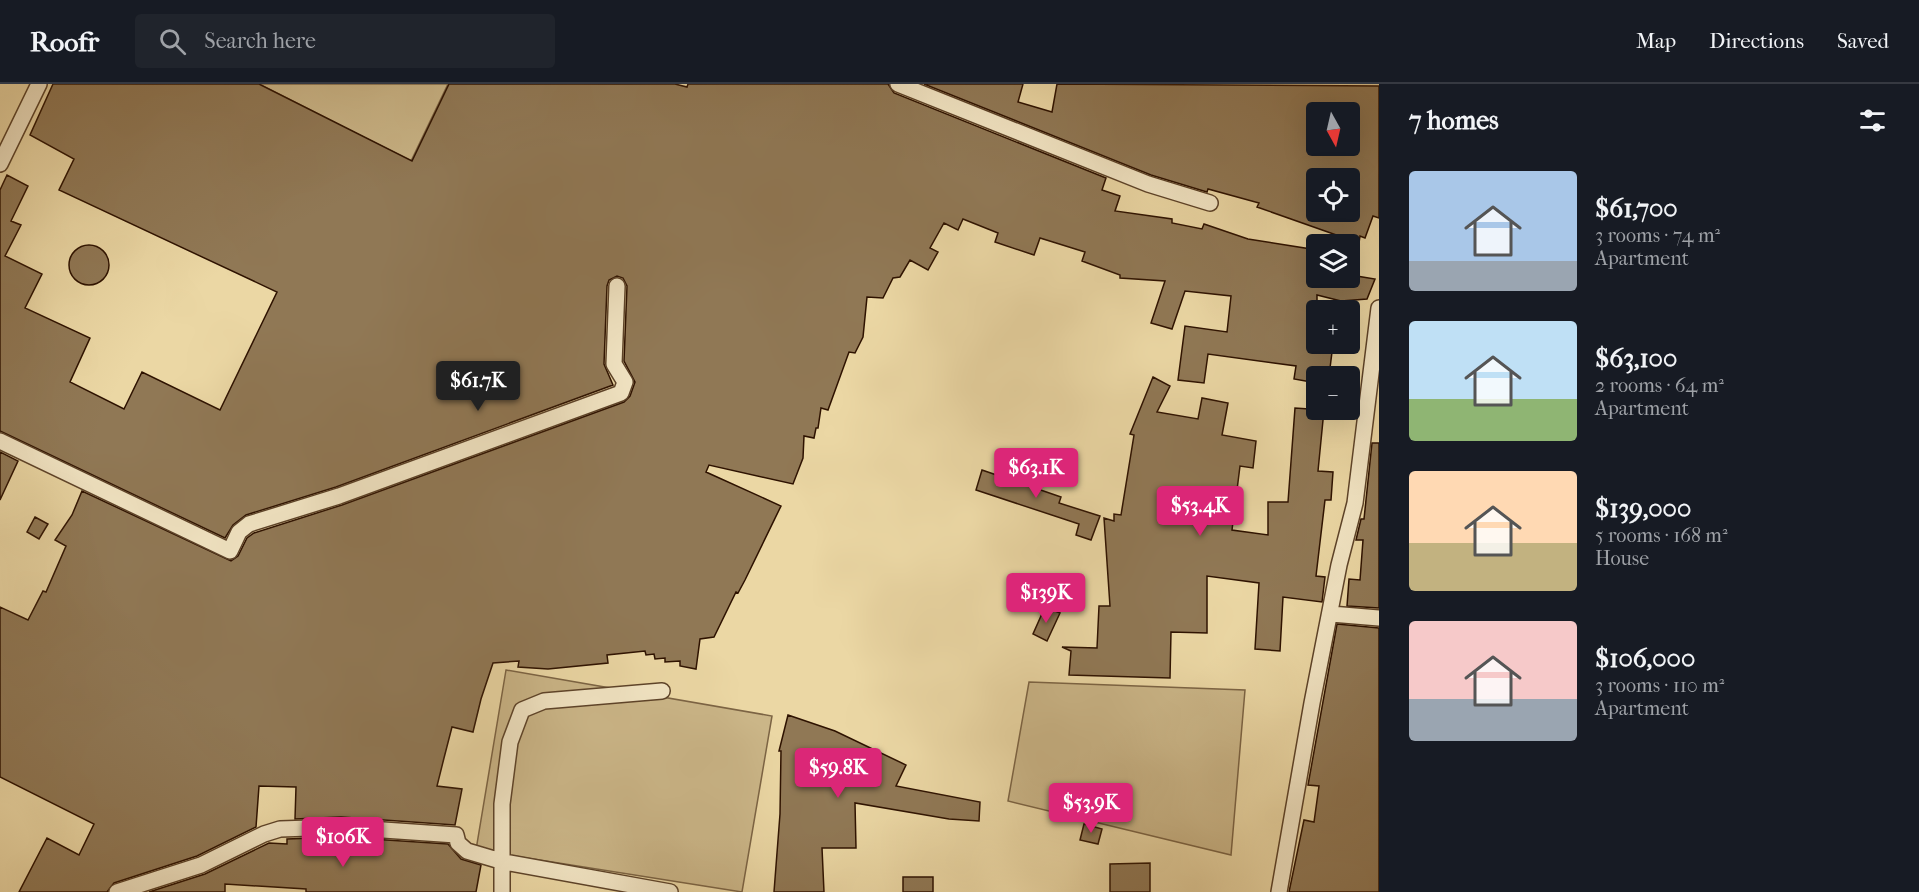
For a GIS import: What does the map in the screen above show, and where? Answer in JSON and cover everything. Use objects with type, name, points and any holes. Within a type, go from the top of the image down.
[{"type":"street","points":[[0,164],[39,84]]},
{"type":"street","points":[[898,84],[1148,184],[1210,202]]},
{"type":"street","points":[[0,441],[230,551],[239,532],[249,524],[339,496],[621,393],[625,382],[614,364],[618,286]]},
{"type":"street","points":[[1279,892],[1312,703],[1339,565],[1355,502],[1379,308]]},
{"type":"street","points":[[1331,614],[1379,618]]},
{"type":"street","points":[[502,892],[504,862],[502,804],[510,742],[522,710],[544,701],[662,691]]},
{"type":"street","points":[[117,892],[201,865],[264,834],[280,829],[340,827],[456,835],[458,843],[467,851],[504,862],[670,892]]},
{"type":"shaded area","points":[[259,84],[448,84],[411,161]]},
{"type":"shaded area","points":[[506,670],[772,716],[742,892],[476,850]]},
{"type":"shaded area","points":[[1029,682],[1245,690],[1231,855],[1008,801]]},
{"type":"building","points":[[53,84],[259,84],[412,161],[449,84],[675,84],[687,87],[688,84],[888,84],[894,93],[1106,178],[1102,190],[1120,196],[1115,211],[1172,219],[1172,223],[1202,229],[1204,224],[1248,239],[1306,248],[1306,288],[1360,288],[1360,277],[1375,279],[1367,299],[1337,300],[1317,295],[1317,300],[1306,300],[1306,354],[1332,354],[1330,366],[1306,366],[1306,381],[1294,379],[1296,366],[1208,354],[1204,383],[1178,380],[1185,326],[1227,332],[1231,296],[1185,291],[1172,329],[1151,323],[1165,281],[1120,278],[1120,275],[1082,261],[1085,252],[1040,238],[1034,255],[995,242],[998,233],[963,219],[958,230],[944,223],[930,248],[938,252],[928,270],[910,260],[900,277],[893,278],[883,298],[867,297],[863,337],[855,353],[849,352],[828,410],[821,408],[814,438],[804,436],[803,458],[793,484],[709,465],[706,472],[781,506],[714,637],[700,639],[696,669],[680,666],[680,661],[665,662],[665,658],[655,659],[654,654],[646,655],[645,651],[607,655],[608,663],[548,669],[518,667],[519,661],[493,663],[473,732],[452,727],[437,786],[462,789],[455,825],[341,817],[295,819],[296,787],[259,786],[256,827],[197,856],[114,883],[107,892],[19,892],[47,838],[79,855],[94,824],[0,777],[0,607],[28,620],[43,591],[46,592],[66,546],[55,540],[72,515],[82,491],[231,561],[238,556],[247,538],[254,533],[342,505],[624,402],[630,396],[635,382],[624,361],[627,286],[623,278],[617,276],[609,280],[607,286],[604,364],[613,385],[336,487],[246,515],[233,525],[225,538],[0,431],[0,190],[7,175],[28,186],[11,221],[21,225],[5,256],[42,274],[25,308],[90,338],[70,382],[124,409],[142,372],[220,410],[277,292],[59,190],[74,159],[30,135]]},
{"type":"building","points":[[924,84],[1023,84],[1018,102],[1052,112],[1057,84],[1379,86],[1379,218],[1373,216],[1365,238],[1360,234],[1334,234],[1257,207],[1259,203],[1208,189],[1207,192],[1151,175]]},
{"type":"building","points":[[89,245],[97,246],[103,251],[108,257],[108,273],[103,279],[97,284],[89,285],[81,284],[75,279],[70,273],[69,265],[70,257],[75,251],[81,246]]},
{"type":"building","points":[[1153,377],[1170,386],[1157,412],[1198,419],[1202,398],[1228,403],[1222,435],[1256,441],[1253,468],[1240,466],[1232,530],[1268,535],[1268,502],[1288,502],[1295,408],[1306,409],[1306,420],[1323,420],[1318,471],[1333,472],[1331,500],[1325,500],[1316,576],[1325,577],[1322,602],[1283,597],[1280,651],[1255,649],[1259,583],[1207,576],[1207,633],[1171,632],[1170,678],[1069,675],[1071,651],[1062,647],[1097,648],[1099,606],[1110,606],[1104,518],[1114,521],[1114,514],[1121,515],[1134,435],[1130,434]]},
{"type":"building","points":[[1372,443],[1379,443],[1379,608],[1347,606],[1349,579],[1360,580],[1363,540],[1356,540],[1361,519],[1364,519]]},
{"type":"building","points":[[0,452],[18,461],[0,500]]},
{"type":"building","points":[[1020,463],[1035,469],[1029,486],[1061,497],[1059,503],[1100,516],[1091,540],[1076,535],[1079,524],[976,490],[982,470],[1014,481]]},
{"type":"building","points":[[35,517],[48,524],[39,539],[27,532]]},
{"type":"building","points":[[1045,607],[1060,613],[1047,641],[1033,634]]},
{"type":"building","points":[[1337,624],[1379,628],[1379,892],[1289,892],[1304,820],[1314,822],[1319,786],[1308,785]]},
{"type":"building","points":[[788,715],[835,731],[906,765],[896,786],[980,802],[979,821],[949,819],[855,803],[856,848],[822,848],[824,892],[774,892],[780,814],[781,751],[779,751]]},
{"type":"building","points":[[1084,824],[1102,829],[1098,844],[1080,840]]},
{"type":"building","points":[[340,837],[448,844],[461,859],[481,865],[476,892],[306,892],[306,889],[225,884],[225,892],[149,892],[205,874],[269,843],[287,844],[287,839]]},
{"type":"building","points":[[1150,863],[1150,892],[1110,892],[1110,864]]},
{"type":"building","points":[[903,877],[933,877],[933,892],[903,892]]}]
